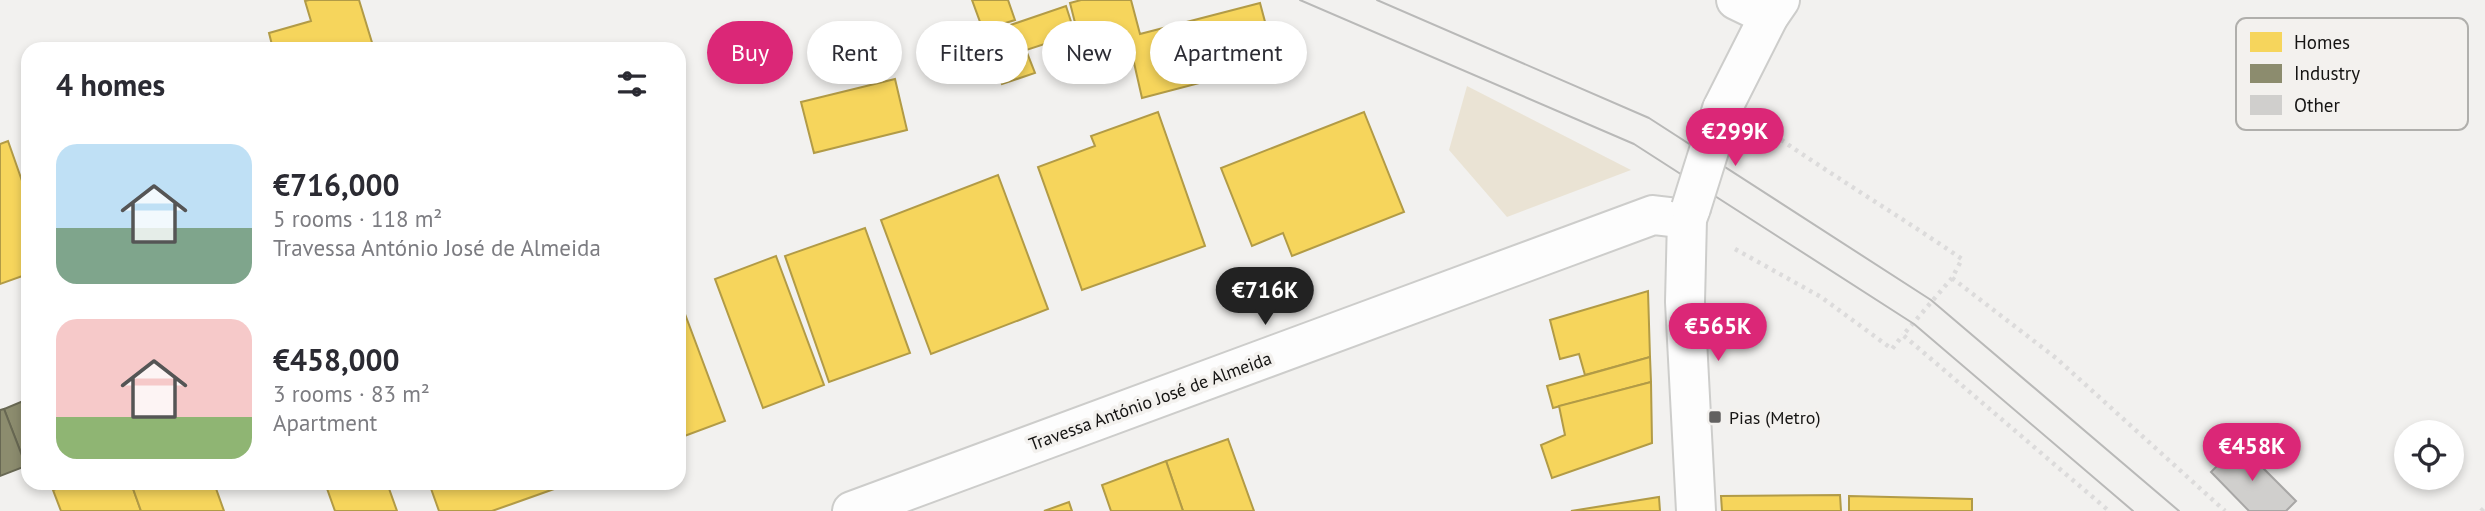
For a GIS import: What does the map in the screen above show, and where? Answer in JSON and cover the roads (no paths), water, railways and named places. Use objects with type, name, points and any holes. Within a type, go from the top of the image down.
[{"type":"street","points":[[1696,511],[1685,302],[1689,214],[1722,109],[1762,5]]},
{"type":"street","name":"Travessa António José de Almeida","points":[[852,511],[1653,215],[1689,214]]},
{"type":"tram line","points":[[1300,0],[1634,144],[1914,324],[2133,511]]},
{"type":"tram line","points":[[1377,0],[1649,118],[1931,300],[2179,511]]},
{"type":"place","name":"Pias (Metro)","points":[[1715,417]]}]
